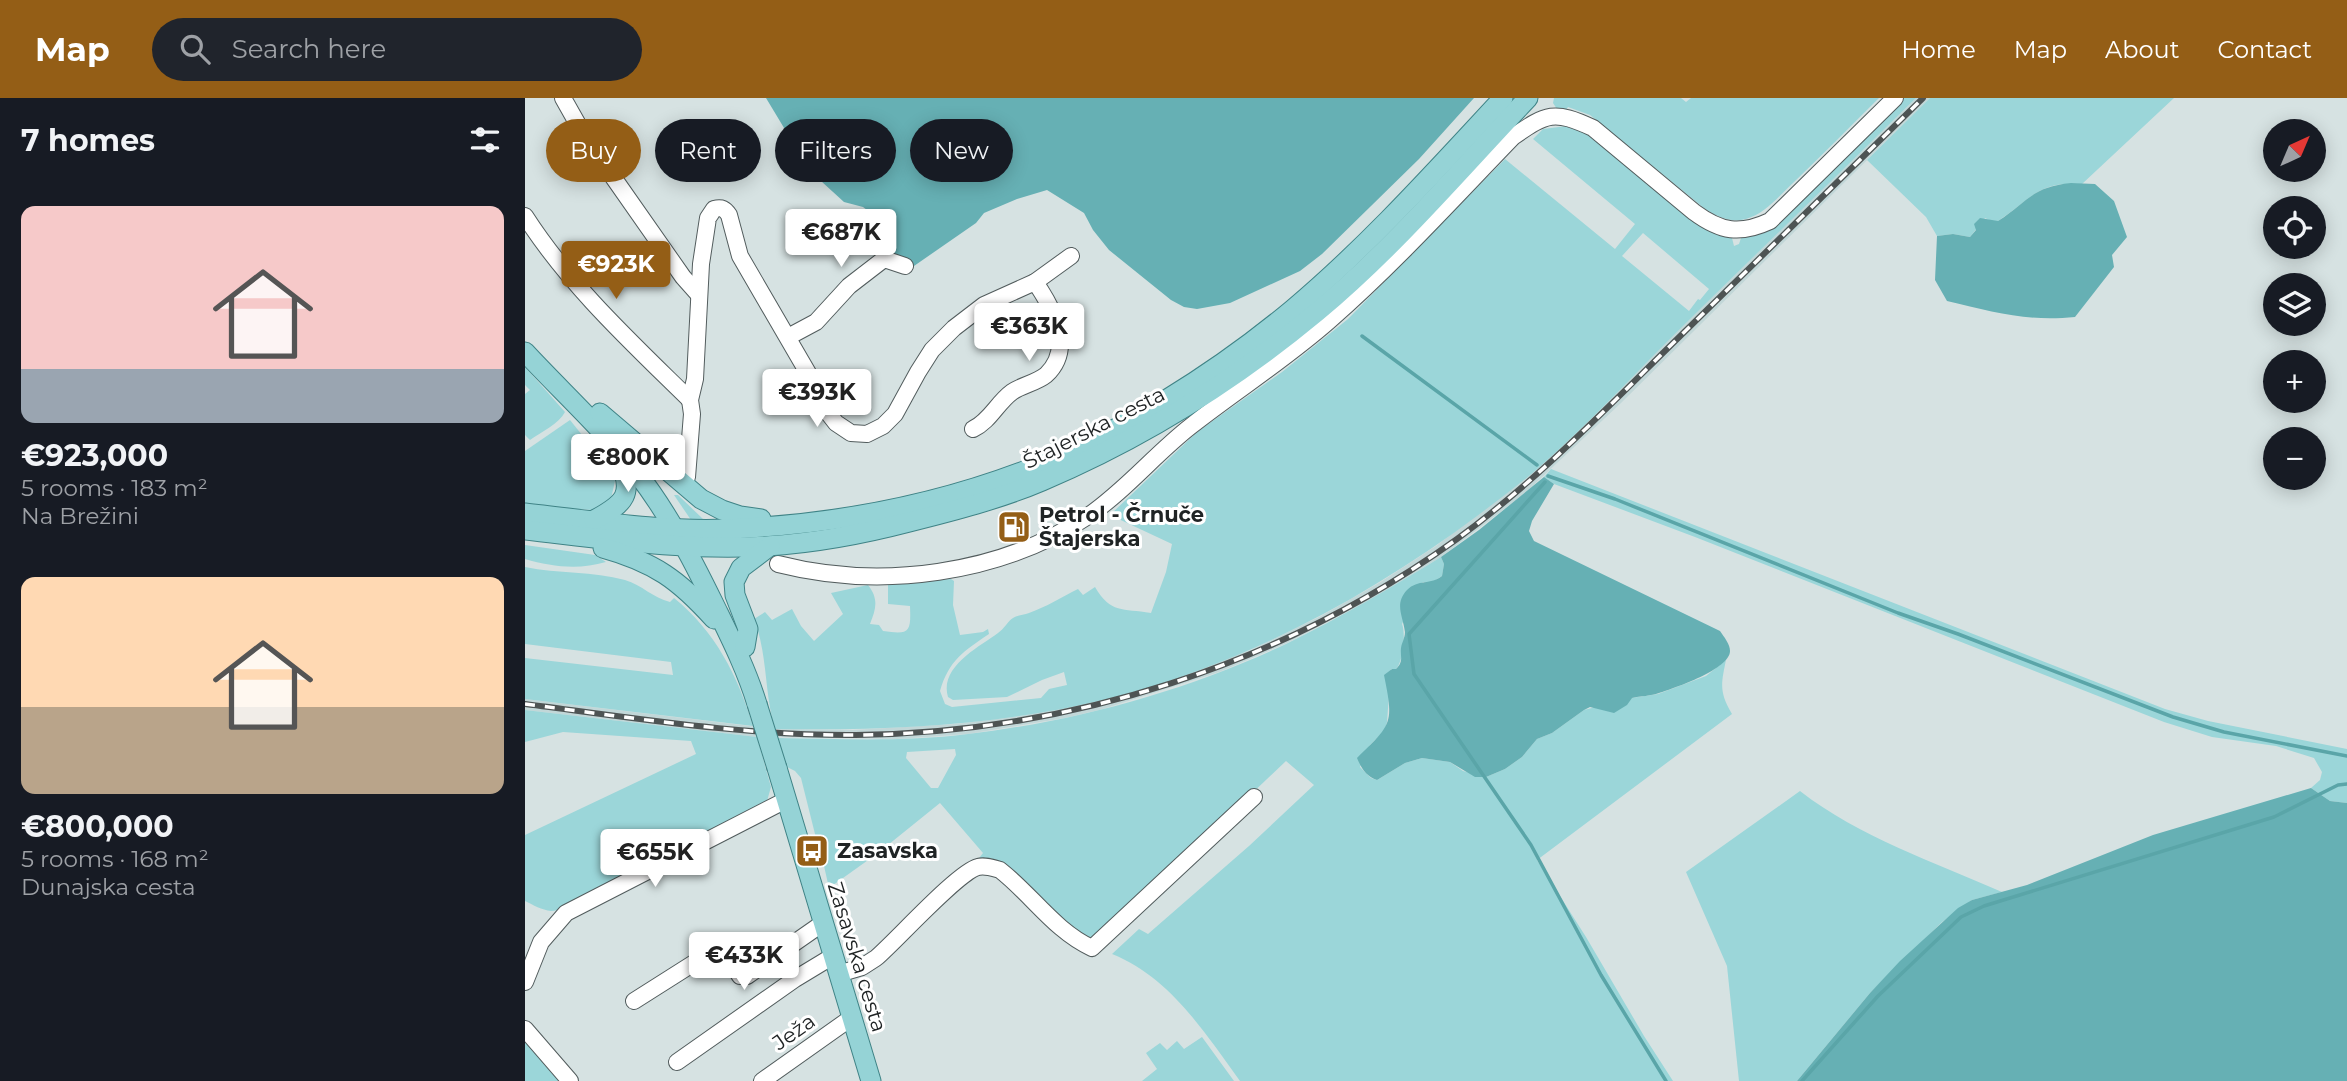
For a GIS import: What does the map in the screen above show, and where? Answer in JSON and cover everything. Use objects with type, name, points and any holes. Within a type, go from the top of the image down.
[{"type":"main road","name":"Štajerska cesta","points":[[525,530],[687,537],[727,529],[840,519],[915,504],[1024,471],[1118,426],[1236,353],[1303,300],[1353,254],[1503,98]]},
{"type":"main road","name":"Štajerska cesta","points":[[525,513],[594,520],[687,537],[770,546],[837,538],[888,527],[1039,483],[1124,442],[1178,412],[1231,378],[1318,311],[1406,228],[1528,98]]},
{"type":"main road","points":[[525,343],[600,413],[711,506],[740,516],[793,524]]},
{"type":"main road","points":[[525,352],[638,473],[687,537]]},
{"type":"main road","points":[[600,413],[646,466],[687,537]]},
{"type":"main road","points":[[594,520],[616,508],[627,490],[626,474],[608,440]]},
{"type":"main road","points":[[548,533],[631,555],[665,573],[738,642],[748,629],[735,595],[734,582],[741,568],[770,546]]},
{"type":"main road","name":"Zasavska cesta","points":[[687,537],[738,642],[871,1081]]},
{"type":"street","points":[[563,98],[585,137],[683,277],[699,295]]},
{"type":"street","points":[[778,564],[804,570],[859,575],[937,572],[963,568],[1027,547],[1087,516],[1118,493],[1190,427],[1279,362],[1328,322],[1387,268],[1513,137],[1549,115],[1574,119],[1593,128],[1694,212],[1708,222],[1732,231],[1754,229],[1770,221],[1895,98]]},
{"type":"street","points":[[687,477],[699,295],[710,212],[720,207],[729,215],[740,256],[808,373],[822,405],[836,423],[851,433],[867,434],[883,426],[895,414],[932,351],[954,328],[984,305],[1035,282],[1071,257]]},
{"type":"street","points":[[525,216],[541,241],[586,297],[690,400]]},
{"type":"street","points":[[788,337],[816,323],[849,286],[884,259],[905,266]]},
{"type":"street","points":[[974,429],[1012,392],[1046,374],[1057,358],[1060,344],[1058,324],[1050,304],[1035,282]]},
{"type":"street","name":"Ježa","points":[[677,1062],[795,979],[836,965],[862,967],[876,958],[957,880],[978,867],[1000,870],[1059,927],[1077,941],[1092,948],[1254,797]]},
{"type":"street","points":[[525,982],[541,942],[566,913],[786,800]]},
{"type":"street","points":[[634,1001],[716,949],[727,956],[738,973],[744,977],[823,923]]},
{"type":"street","name":"Ježa","points":[[762,1081],[851,1018]]},
{"type":"street","points":[[525,1029],[570,1081]]},
{"type":"shaded area","points":[[766,98],[1474,98],[1419,159],[1322,254],[1300,271],[1230,303],[1197,309],[1184,307],[1171,300],[1109,250],[1084,213],[1047,190],[984,213],[976,223],[914,266],[904,263],[893,254],[893,238],[871,213],[863,207],[844,202],[822,182],[896,182],[896,119],[779,119]]},
{"type":"shaded area","points":[[1554,98],[1681,98],[1686,102],[1691,98],[1879,98],[1771,204],[1753,217],[1729,220],[1705,209],[1590,115],[1568,107],[1566,110],[1557,109],[1553,103]]},
{"type":"shaded area","points":[[1903,98],[1916,98],[1536,470],[1492,505],[1397,571],[1313,620],[1225,660],[1179,677],[1133,692],[1045,712],[910,727],[775,729],[762,646],[754,619],[765,612],[772,620],[792,609],[801,626],[814,641],[843,614],[831,593],[868,585],[874,595],[875,604],[870,624],[879,625],[883,631],[904,632],[910,621],[910,606],[888,604],[888,585],[891,582],[951,579],[954,581],[953,605],[960,635],[988,629],[989,634],[965,651],[948,671],[940,691],[945,704],[952,707],[1041,698],[1049,689],[1067,685],[1064,672],[1007,697],[953,700],[948,697],[947,686],[955,667],[1011,619],[1042,608],[1078,589],[1083,595],[1095,587],[1112,606],[1151,613],[1166,572],[1172,544],[1110,515],[1197,432],[1282,372],[1348,319],[1505,159],[1615,249],[1635,224],[1533,139],[1543,129],[1575,125],[1587,130],[1701,225],[1714,233],[1732,238],[1734,246],[1739,244],[1741,238],[1763,232],[1779,220]],"holes":[[[1643,233],[1709,289],[1689,311],[1622,256]]]},
{"type":"shaded area","points":[[1916,98],[1930,98],[1621,403],[1524,494],[1441,557],[1372,599],[1287,643],[1219,672],[1103,709],[968,734],[897,739],[757,737],[525,710],[525,699],[775,729],[853,730],[956,724],[1021,716],[1134,691],[1251,650],[1321,616],[1379,583],[1436,546],[1534,471]]},
{"type":"shaded area","points":[[1930,98],[2174,98],[2082,184],[2055,185],[2036,193],[1998,221],[1985,218],[1970,237],[1953,234],[1937,236],[1926,217],[1867,160]]},
{"type":"shaded area","points":[[2071,183],[2095,184],[2114,201],[2127,237],[2112,255],[2114,267],[2075,317],[2026,317],[1947,301],[1935,280],[1937,236],[1953,234],[1970,237],[1976,230],[1974,224],[1980,218],[1998,221],[2038,192]]},
{"type":"shaded area","points":[[525,367],[565,412],[554,424],[530,440],[525,435],[525,394],[530,390],[525,385]]},
{"type":"shaded area","points":[[570,420],[614,475],[611,499],[592,510],[525,506],[525,451]]},
{"type":"shaded area","points":[[1551,469],[2165,709],[2208,721],[2347,749],[2347,803],[2330,801],[2311,788],[2320,780],[2322,772],[2314,758],[2276,746],[2212,737],[2164,722],[1554,484],[1544,477]]},
{"type":"shaded area","points":[[1544,477],[1554,484],[1532,521],[1529,531],[1534,541],[1720,631],[1729,646],[1728,658],[1712,671],[1688,682],[1656,694],[1632,698],[1627,705],[1614,713],[1590,707],[1552,733],[1537,739],[1522,757],[1505,769],[1486,777],[1475,777],[1450,762],[1422,758],[1405,763],[1377,780],[1373,779],[1365,772],[1357,758],[1384,730],[1387,722],[1389,704],[1384,675],[1396,669],[1401,661],[1405,636],[1400,610],[1403,595],[1416,584],[1442,576],[1444,564],[1441,557]]},
{"type":"shaded area","points":[[674,495],[678,495],[703,519],[691,520]]},
{"type":"shaded area","points":[[525,545],[595,555],[606,562],[576,567],[545,564],[525,559]]},
{"type":"shaded area","points":[[1441,557],[1444,564],[1442,576],[1431,583],[1423,582],[1402,624],[1402,654],[1396,669],[1391,669],[1385,730],[1370,745],[1360,767],[1371,778],[1377,780],[1405,763],[1422,758],[1450,762],[1463,771],[1486,777],[1505,769],[1522,757],[1537,739],[1552,733],[1584,710],[1658,694],[1706,676],[1726,660],[1722,688],[1732,714],[1537,860],[1673,1081],[1240,1081],[1185,1008],[1169,992],[1133,964],[1112,954],[1139,929],[1148,934],[1314,785],[1286,761],[1104,934],[1084,941],[1015,878],[973,866],[983,853],[940,803],[829,888],[824,866],[827,863],[824,854],[820,854],[801,778],[787,767],[777,738],[944,737],[1050,721],[1132,701],[1212,675],[1288,643],[1347,613]],"holes":[[[955,749],[956,755],[938,788],[931,788],[906,758],[907,752]]]},
{"type":"shaded area","points":[[525,567],[613,577],[631,582],[664,600],[670,602],[674,598],[702,625],[723,656],[740,690],[753,726],[525,699],[525,658],[673,675],[671,662],[525,644]]},
{"type":"shaded area","points":[[525,710],[757,737],[771,787],[767,801],[756,810],[626,871],[627,875],[578,902],[558,910],[541,908],[525,901],[525,835],[696,754],[691,741],[563,732],[525,742]]},
{"type":"shaded area","points":[[2311,788],[2330,801],[2347,803],[2347,1081],[1797,1081],[1900,961],[1958,908],[1972,900],[2027,885],[2153,835]]},
{"type":"shaded area","points":[[1800,791],[1872,835],[2002,892],[1972,900],[1942,922],[1870,993],[1797,1081],[1739,1081],[1727,966],[1686,872]]},
{"type":"shaded area","points":[[525,1035],[567,1081],[525,1081]]},
{"type":"shaded area","points":[[1202,1037],[1234,1081],[1142,1081],[1157,1069],[1146,1053],[1160,1043],[1167,1050],[1177,1041],[1184,1049]]},
{"type":"waterway","points":[[1362,336],[1537,465]]},
{"type":"waterway","points":[[1548,476],[1615,499],[1898,613],[2173,717],[2224,732],[2347,756]]},
{"type":"waterway","points":[[1545,482],[1409,634],[1414,674],[1531,845],[1601,975],[1666,1081]]},
{"type":"waterway","points":[[1802,1081],[1878,996],[1961,917],[1984,906],[2274,817],[2338,785],[2347,784]]},
{"type":"railway","points":[[525,704],[773,733],[856,735],[936,731],[1016,721],[1094,705],[1171,683],[1247,655],[1320,622],[1390,583],[1457,539],[1513,495],[1592,423],[1923,98]]},
{"type":"place","name":"Petrol - Črnuče Štajerska","points":[[1014,527]]},
{"type":"place","name":"Zasavska","points":[[812,851]]}]
